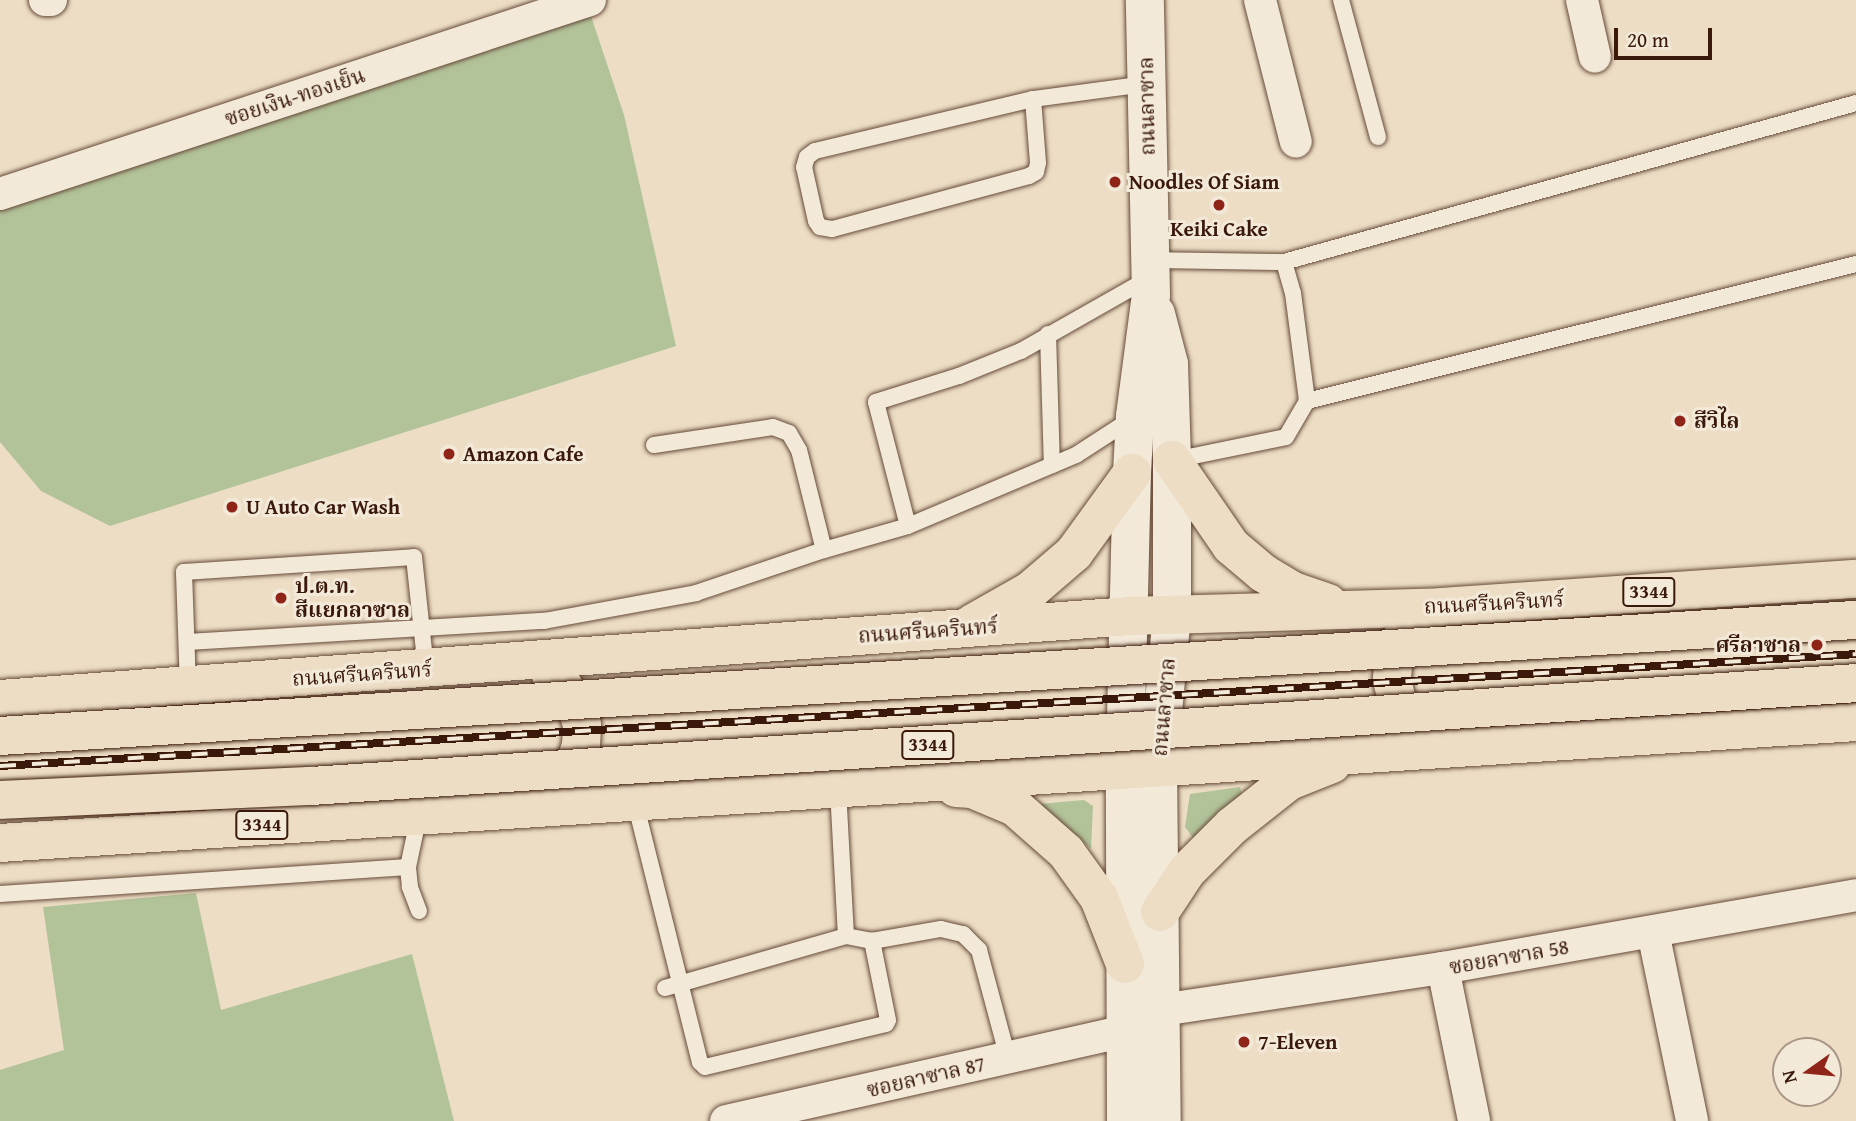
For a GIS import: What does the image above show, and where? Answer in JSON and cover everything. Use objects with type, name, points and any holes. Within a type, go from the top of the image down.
[{"type":"main road","points":[[1172,460],[1231,546],[1263,573],[1293,591],[1347,609]]},
{"type":"main road","points":[[962,629],[1031,590],[1074,553],[1132,473]]},
{"type":"main road","name":"ถนนศรีนครินทร์","points":[[0,699],[426,669],[520,645],[962,629],[1172,614],[1442,607],[1856,579]]},
{"type":"main road","points":[[1442,607],[1421,618],[1404,633],[1394,656],[1392,680],[1398,704],[1412,724],[1432,739],[1455,747]]},
{"type":"main road","name":"ถนนศรีนครินทร์","points":[[0,736],[1856,620]]},
{"type":"main road","points":[[520,645],[547,674],[564,687],[576,705],[582,725],[581,746],[573,766],[545,797],[525,807]]},
{"type":"main road","name":"3344","points":[[0,800],[311,786],[1856,683]]},
{"type":"main road","name":"3344","points":[[0,843],[838,786],[1142,769],[1856,722]]},
{"type":"main road","points":[[1160,912],[1188,871],[1242,819],[1289,781],[1360,753]]},
{"type":"main road","points":[[900,782],[972,789],[1015,807],[1066,852],[1099,898],[1125,964]]},
{"type":"street","points":[[45,0],[51,0]]},
{"type":"street","name":"ซอยเงิน-ทองเย็น","points":[[0,194],[590,0]]},
{"type":"street","name":"ถนนลาซาล","points":[[1145,0],[1151,278],[1135,416],[1129,616],[1142,769],[1160,912],[1162,1121]]},
{"type":"street","points":[[1261,0],[1296,142]]},
{"type":"street","points":[[1582,0],[1595,57]]},
{"type":"street","name":"ถนนลาซาล","points":[[1126,1121],[1125,964],[1142,769],[1172,614],[1169,364],[1151,278]]},
{"type":"street","name":"ซอยลาซาล 58","points":[[1161,1010],[1443,968],[1856,895]]},
{"type":"street","points":[[1653,932],[1692,1121]]},
{"type":"street","points":[[1443,968],[1474,1121]]},
{"type":"street","name":"ซอยลาซาล 87","points":[[726,1121],[1125,1031]]},
{"type":"lane","points":[[1341,0],[1378,137]]},
{"type":"lane","points":[[1033,99],[1038,163],[1036,172],[1029,176],[832,229],[820,227],[816,221],[804,167],[807,157],[815,151],[1033,99],[1146,84]]},
{"type":"lane","points":[[908,526],[876,402],[1021,351],[1151,278],[1284,262],[1856,103]]},
{"type":"lane","points":[[1172,460],[1286,438],[1307,401],[1293,293],[1284,262]]},
{"type":"lane","points":[[1307,401],[1856,264]]},
{"type":"lane","points":[[1048,334],[1052,466]]},
{"type":"lane","points":[[187,642],[424,626],[520,645],[544,621],[696,593],[824,550],[908,526],[1076,455],[1135,416]]},
{"type":"lane","points":[[654,444],[773,427],[789,433],[799,450],[824,550]]},
{"type":"lane","points":[[188,687],[184,572],[414,557],[424,626],[426,669]]},
{"type":"lane","points":[[838,786],[846,936]]},
{"type":"lane","points":[[635,800],[673,987],[700,1062],[708,1068],[880,1027],[888,1020],[872,940]]},
{"type":"lane","points":[[419,815],[408,867],[410,887],[419,911]]},
{"type":"lane","points":[[0,894],[408,867]]},
{"type":"lane","points":[[673,987],[846,936],[872,940],[940,929],[963,934],[979,950],[1008,1058]]},
{"type":"green space","points":[[591,16],[624,115],[676,346],[110,526],[41,491],[0,442],[0,205]]},
{"type":"green space","points":[[1240,787],[1243,798],[1193,838],[1185,827],[1190,794]]},
{"type":"green space","points":[[1084,800],[1093,806],[1091,849],[1039,804]]},
{"type":"green space","points":[[196,893],[221,1010],[412,954],[454,1121],[0,1121],[0,1070],[64,1050],[43,907]]},
{"type":"railway","points":[[0,766],[1856,654]]},
{"type":"place","name":"Noodles Of Siam","points":[[1115,182]]},
{"type":"place","name":"Keiki Cake","points":[[1219,205]]},
{"type":"place","name":"สีวิไล","points":[[1680,421]]},
{"type":"place","name":"Amazon Cafe","points":[[449,454]]},
{"type":"place","name":"U Auto Car Wash","points":[[232,507]]},
{"type":"place","name":"ป.ต.ท. สีแยกลาซาล","points":[[281,598]]},
{"type":"place","name":"ศรีลาซาล","points":[[1817,645]]},
{"type":"place","name":"7-Eleven","points":[[1244,1042]]}]
